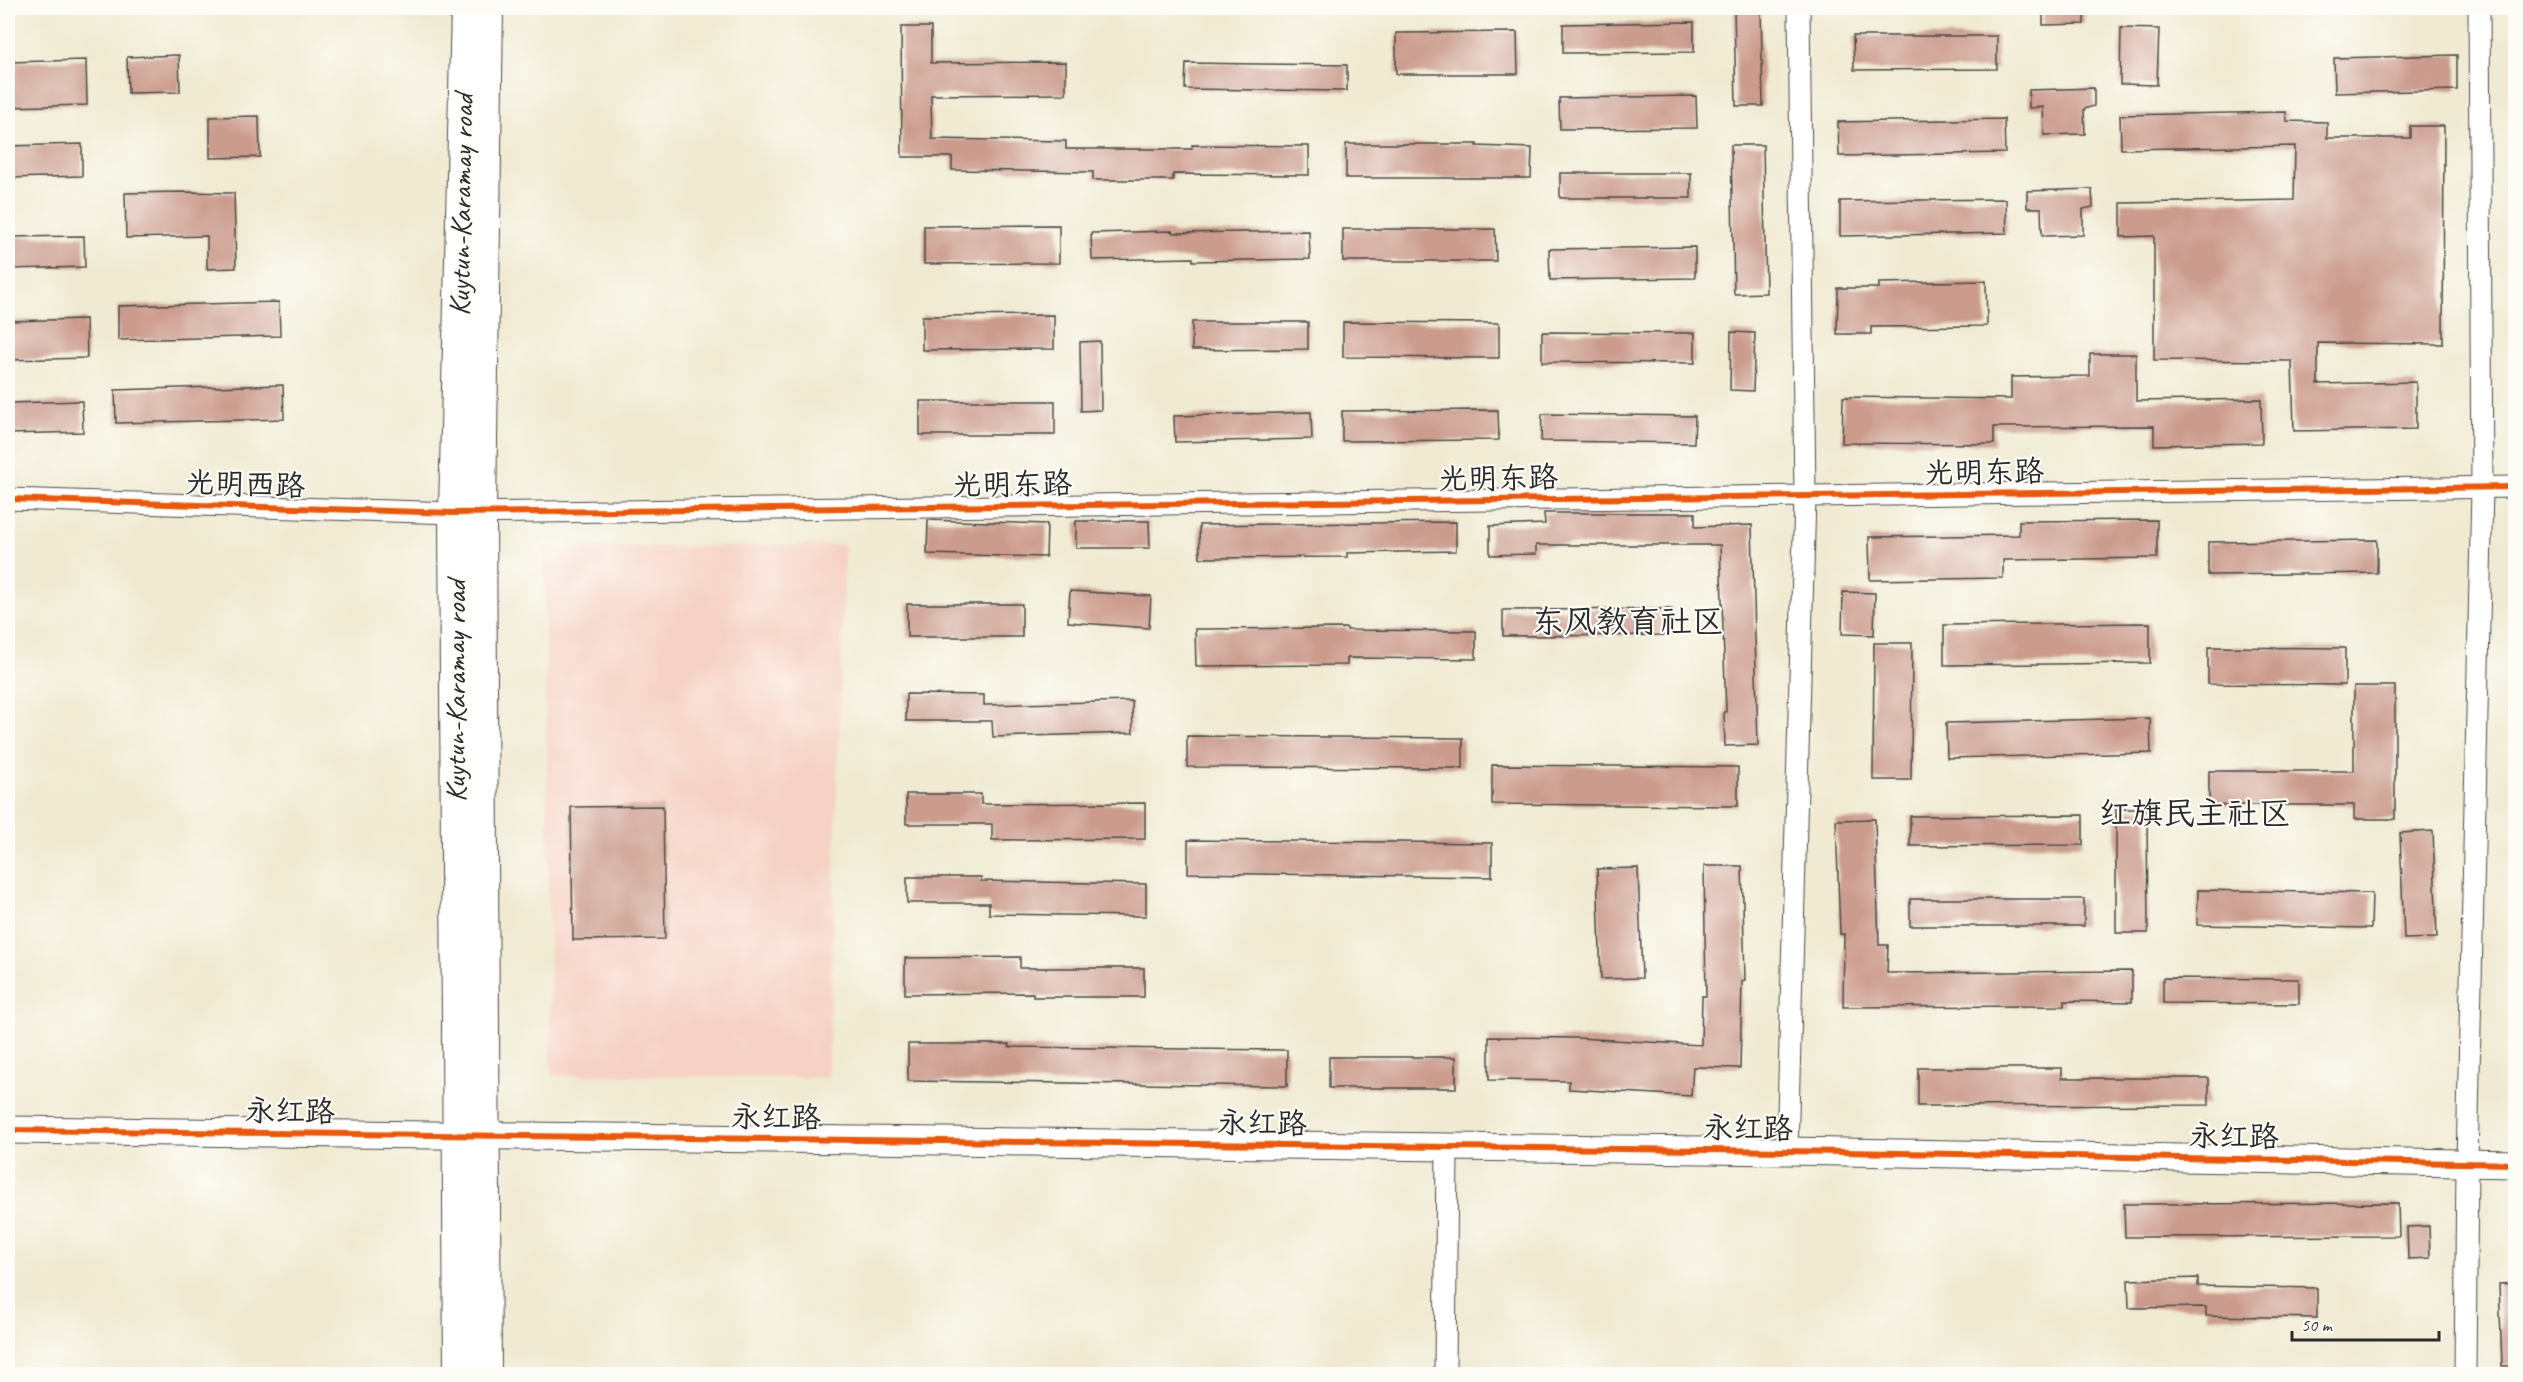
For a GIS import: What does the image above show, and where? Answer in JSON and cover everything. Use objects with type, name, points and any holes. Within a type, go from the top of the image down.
[{"type":"main road","name":"Kuytun-Karamay road","points":[[459,1374],[470,1136],[466,8]]},
{"type":"main road","name":"Kuytun-Karamay road","points":[[468,512],[488,8]]},
{"type":"main road","name":"Kuytun-Karamay road","points":[[470,1136],[486,1374]]},
{"type":"street","points":[[1787,1150],[1805,497],[1799,8]]},
{"type":"street","points":[[2465,1374],[2467,1163],[2482,488],[2479,8]]},
{"type":"street","name":"光明东路","points":[[468,512],[2516,487]]},
{"type":"street","name":"光明西路","points":[[8,499],[468,512]]},
{"type":"street","name":"永红路","points":[[8,1130],[1447,1148],[1787,1150],[2516,1164]]},
{"type":"street","points":[[1444,1374],[1447,1148]]},
{"type":"shaded area","points":[[845,545],[828,1078],[551,1075],[544,548]]},
{"type":"building","points":[[1734,8],[1761,8],[1763,106],[1736,106]]},
{"type":"building","points":[[2043,8],[2084,8],[2084,24],[2043,25]]},
{"type":"building","points":[[1694,22],[1694,52],[1563,53],[1563,24]]},
{"type":"building","points":[[901,27],[931,27],[931,63],[1066,62],[1066,94],[931,95],[932,139],[1066,141],[1066,149],[1192,149],[1192,145],[1309,146],[1309,175],[1173,174],[1173,180],[1093,180],[1093,172],[952,170],[952,157],[902,157]]},
{"type":"building","points":[[2121,28],[2159,29],[2157,85],[2120,84]]},
{"type":"building","points":[[1517,32],[1518,74],[1396,74],[1396,33]]},
{"type":"building","points":[[1853,36],[1997,36],[1997,69],[1854,70]]},
{"type":"building","points":[[179,55],[180,92],[128,93],[127,57]]},
{"type":"building","points":[[2457,55],[2457,90],[2335,93],[2334,58]]},
{"type":"building","points":[[86,60],[87,105],[8,107],[8,62]]},
{"type":"building","points":[[1186,63],[1347,65],[1347,91],[1185,89]]},
{"type":"building","points":[[2094,88],[2094,106],[2084,109],[2085,134],[2044,135],[2043,107],[2029,108],[2029,90]]},
{"type":"building","points":[[1696,96],[1697,128],[1560,129],[1559,98]]},
{"type":"building","points":[[2286,112],[2287,121],[2327,122],[2327,138],[2410,138],[2410,126],[2444,126],[2443,344],[2318,343],[2318,384],[2416,382],[2416,429],[2294,431],[2292,361],[2154,360],[2154,236],[2121,237],[2121,203],[2294,200],[2295,146],[2121,149],[2120,115]]},
{"type":"building","points":[[259,116],[260,157],[210,158],[210,117]]},
{"type":"building","points":[[2004,119],[2005,153],[1839,156],[1838,122]]},
{"type":"building","points":[[82,144],[82,176],[8,178],[8,146]]},
{"type":"building","points":[[1346,144],[1477,144],[1477,146],[1532,148],[1531,178],[1346,178]]},
{"type":"building","points":[[1731,145],[1763,145],[1766,293],[1734,294]]},
{"type":"building","points":[[1560,173],[1691,173],[1691,198],[1560,198]]},
{"type":"building","points":[[2092,189],[2093,207],[2083,209],[2083,235],[2042,236],[2041,208],[2027,208],[2027,191]]},
{"type":"building","points":[[125,193],[234,193],[236,268],[207,269],[207,236],[126,238]]},
{"type":"building","points":[[2006,199],[2007,233],[1840,236],[1840,201]]},
{"type":"building","points":[[1059,225],[1059,263],[924,264],[924,226]]},
{"type":"building","points":[[1343,229],[1495,229],[1496,261],[1343,261]]},
{"type":"building","points":[[1172,231],[1173,233],[1309,231],[1310,259],[1092,260],[1091,233]]},
{"type":"building","points":[[84,236],[85,267],[8,269],[8,237]]},
{"type":"building","points":[[1695,247],[1695,278],[1550,280],[1549,249]]},
{"type":"building","points":[[1986,281],[1987,326],[1871,327],[1871,334],[1837,334],[1838,288],[1879,288],[1879,283]]},
{"type":"building","points":[[279,302],[280,336],[118,340],[118,306]]},
{"type":"building","points":[[1054,315],[1054,349],[922,350],[922,316]]},
{"type":"building","points":[[86,319],[87,358],[8,360],[8,321]]},
{"type":"building","points":[[1192,322],[1308,322],[1308,349],[1192,350]]},
{"type":"building","points":[[1343,322],[1499,323],[1499,358],[1343,357]]},
{"type":"building","points":[[1542,332],[1695,333],[1695,363],[1542,362]]},
{"type":"building","points":[[1731,332],[1755,333],[1753,391],[1730,390]]},
{"type":"building","points":[[1100,341],[1101,410],[1081,411],[1080,342]]},
{"type":"building","points":[[2090,354],[2136,354],[2136,401],[2261,399],[2262,443],[2154,445],[2154,426],[1994,427],[1994,444],[1842,443],[1843,397],[2011,399],[2011,377],[2090,376]]},
{"type":"building","points":[[283,385],[284,419],[116,423],[115,390]]},
{"type":"building","points":[[82,401],[83,432],[8,434],[8,403]]},
{"type":"building","points":[[920,401],[1055,401],[1055,435],[920,435]]},
{"type":"building","points":[[1498,410],[1499,440],[1342,441],[1342,411]]},
{"type":"building","points":[[1311,412],[1312,439],[1175,442],[1174,416]]},
{"type":"building","points":[[1542,414],[1695,416],[1694,443],[1541,441]]},
{"type":"building","points":[[1544,513],[1695,513],[1695,527],[1752,525],[1758,745],[1725,746],[1724,712],[1726,712],[1720,545],[1536,545],[1536,554],[1490,555],[1490,526],[1545,524]]},
{"type":"building","points":[[928,520],[1047,524],[1046,557],[927,554]]},
{"type":"building","points":[[2157,520],[2157,558],[2003,560],[2003,578],[1870,580],[1869,537],[2019,535],[2019,521]]},
{"type":"building","points":[[1076,521],[1149,521],[1150,548],[1076,548]]},
{"type":"building","points":[[1456,522],[1456,551],[1347,553],[1347,557],[1200,558],[1199,525]]},
{"type":"building","points":[[2377,540],[2377,573],[2208,575],[2208,542]]},
{"type":"building","points":[[1070,591],[1151,596],[1149,628],[1068,622]]},
{"type":"building","points":[[1843,592],[1875,593],[1874,635],[1842,634]]},
{"type":"building","points":[[907,604],[1022,604],[1022,637],[907,637]]},
{"type":"building","points":[[1672,609],[1672,635],[1503,636],[1503,610]]},
{"type":"building","points":[[2150,623],[2150,663],[1944,665],[1944,625]]},
{"type":"building","points":[[1347,628],[1347,630],[1476,631],[1476,659],[1347,658],[1347,665],[1196,666],[1195,629]]},
{"type":"building","points":[[1874,643],[1912,643],[1911,780],[1873,780]]},
{"type":"building","points":[[2208,647],[2345,648],[2345,685],[2208,684]]},
{"type":"building","points":[[2354,686],[2395,686],[2395,819],[2354,819],[2354,805],[2209,805],[2209,771],[2354,771]]},
{"type":"building","points":[[906,694],[984,695],[984,705],[1132,701],[1133,733],[993,737],[992,721],[906,721]]},
{"type":"building","points":[[2150,718],[2151,753],[1947,758],[1946,723]]},
{"type":"building","points":[[1187,736],[1463,738],[1463,768],[1187,767]]},
{"type":"building","points":[[1492,765],[1738,767],[1738,806],[1492,804]]},
{"type":"building","points":[[906,794],[981,794],[981,804],[1145,803],[1145,839],[992,840],[992,824],[906,824]]},
{"type":"building","points":[[663,806],[665,939],[573,940],[571,807]]},
{"type":"building","points":[[2116,809],[2147,809],[2148,933],[2116,933]]},
{"type":"building","points":[[2083,815],[2083,845],[1910,846],[1910,816]]},
{"type":"building","points":[[1875,819],[1879,945],[1888,945],[1887,973],[2132,971],[2132,1002],[2064,1001],[2064,1006],[1843,1007],[1844,934],[1840,934],[1836,820]]},
{"type":"building","points":[[2433,831],[2437,938],[2404,939],[2400,833]]},
{"type":"building","points":[[1188,840],[1492,843],[1492,877],[1188,873]]},
{"type":"building","points":[[1704,866],[1742,866],[1745,980],[1742,981],[1740,1068],[1693,1067],[1691,1096],[1569,1089],[1569,1081],[1489,1080],[1489,1037],[1578,1038],[1701,1045],[1702,996],[1706,996]]},
{"type":"building","points":[[1638,868],[1642,978],[1601,979],[1597,869]]},
{"type":"building","points":[[907,877],[981,877],[981,881],[1146,884],[1146,916],[989,914],[989,903],[907,903]]},
{"type":"building","points":[[2198,890],[2372,893],[2371,928],[2197,925]]},
{"type":"building","points":[[1910,899],[2084,899],[2084,926],[1910,926]]},
{"type":"building","points":[[1020,957],[1020,968],[1144,968],[1144,997],[1033,997],[1033,993],[905,994],[905,958]]},
{"type":"building","points":[[2163,978],[2299,979],[2299,1004],[2163,1003]]},
{"type":"building","points":[[908,1044],[1287,1050],[1287,1086],[908,1081]]},
{"type":"building","points":[[1329,1057],[1456,1057],[1456,1088],[1329,1088]]},
{"type":"building","points":[[1918,1068],[2062,1068],[2062,1078],[2209,1078],[2209,1105],[1918,1106]]},
{"type":"building","points":[[2398,1203],[2399,1236],[2125,1237],[2124,1204]]},
{"type":"building","points":[[2429,1226],[2430,1258],[2408,1259],[2407,1227]]},
{"type":"building","points":[[2198,1278],[2198,1286],[2317,1288],[2317,1318],[2206,1316],[2206,1307],[2129,1308],[2128,1280]]},
{"type":"building","points":[[2516,1283],[2516,1366],[2502,1366],[2499,1284]]},
{"type":"cycle path","points":[[8,499],[454,513],[2516,487]]},
{"type":"cycle path","points":[[8,1130],[1787,1151],[2516,1164]]},
{"type":"district","name":"东风教育社区","points":[[1628,621]]},
{"type":"district","name":"红旗民主社区","points":[[2195,813]]}]
